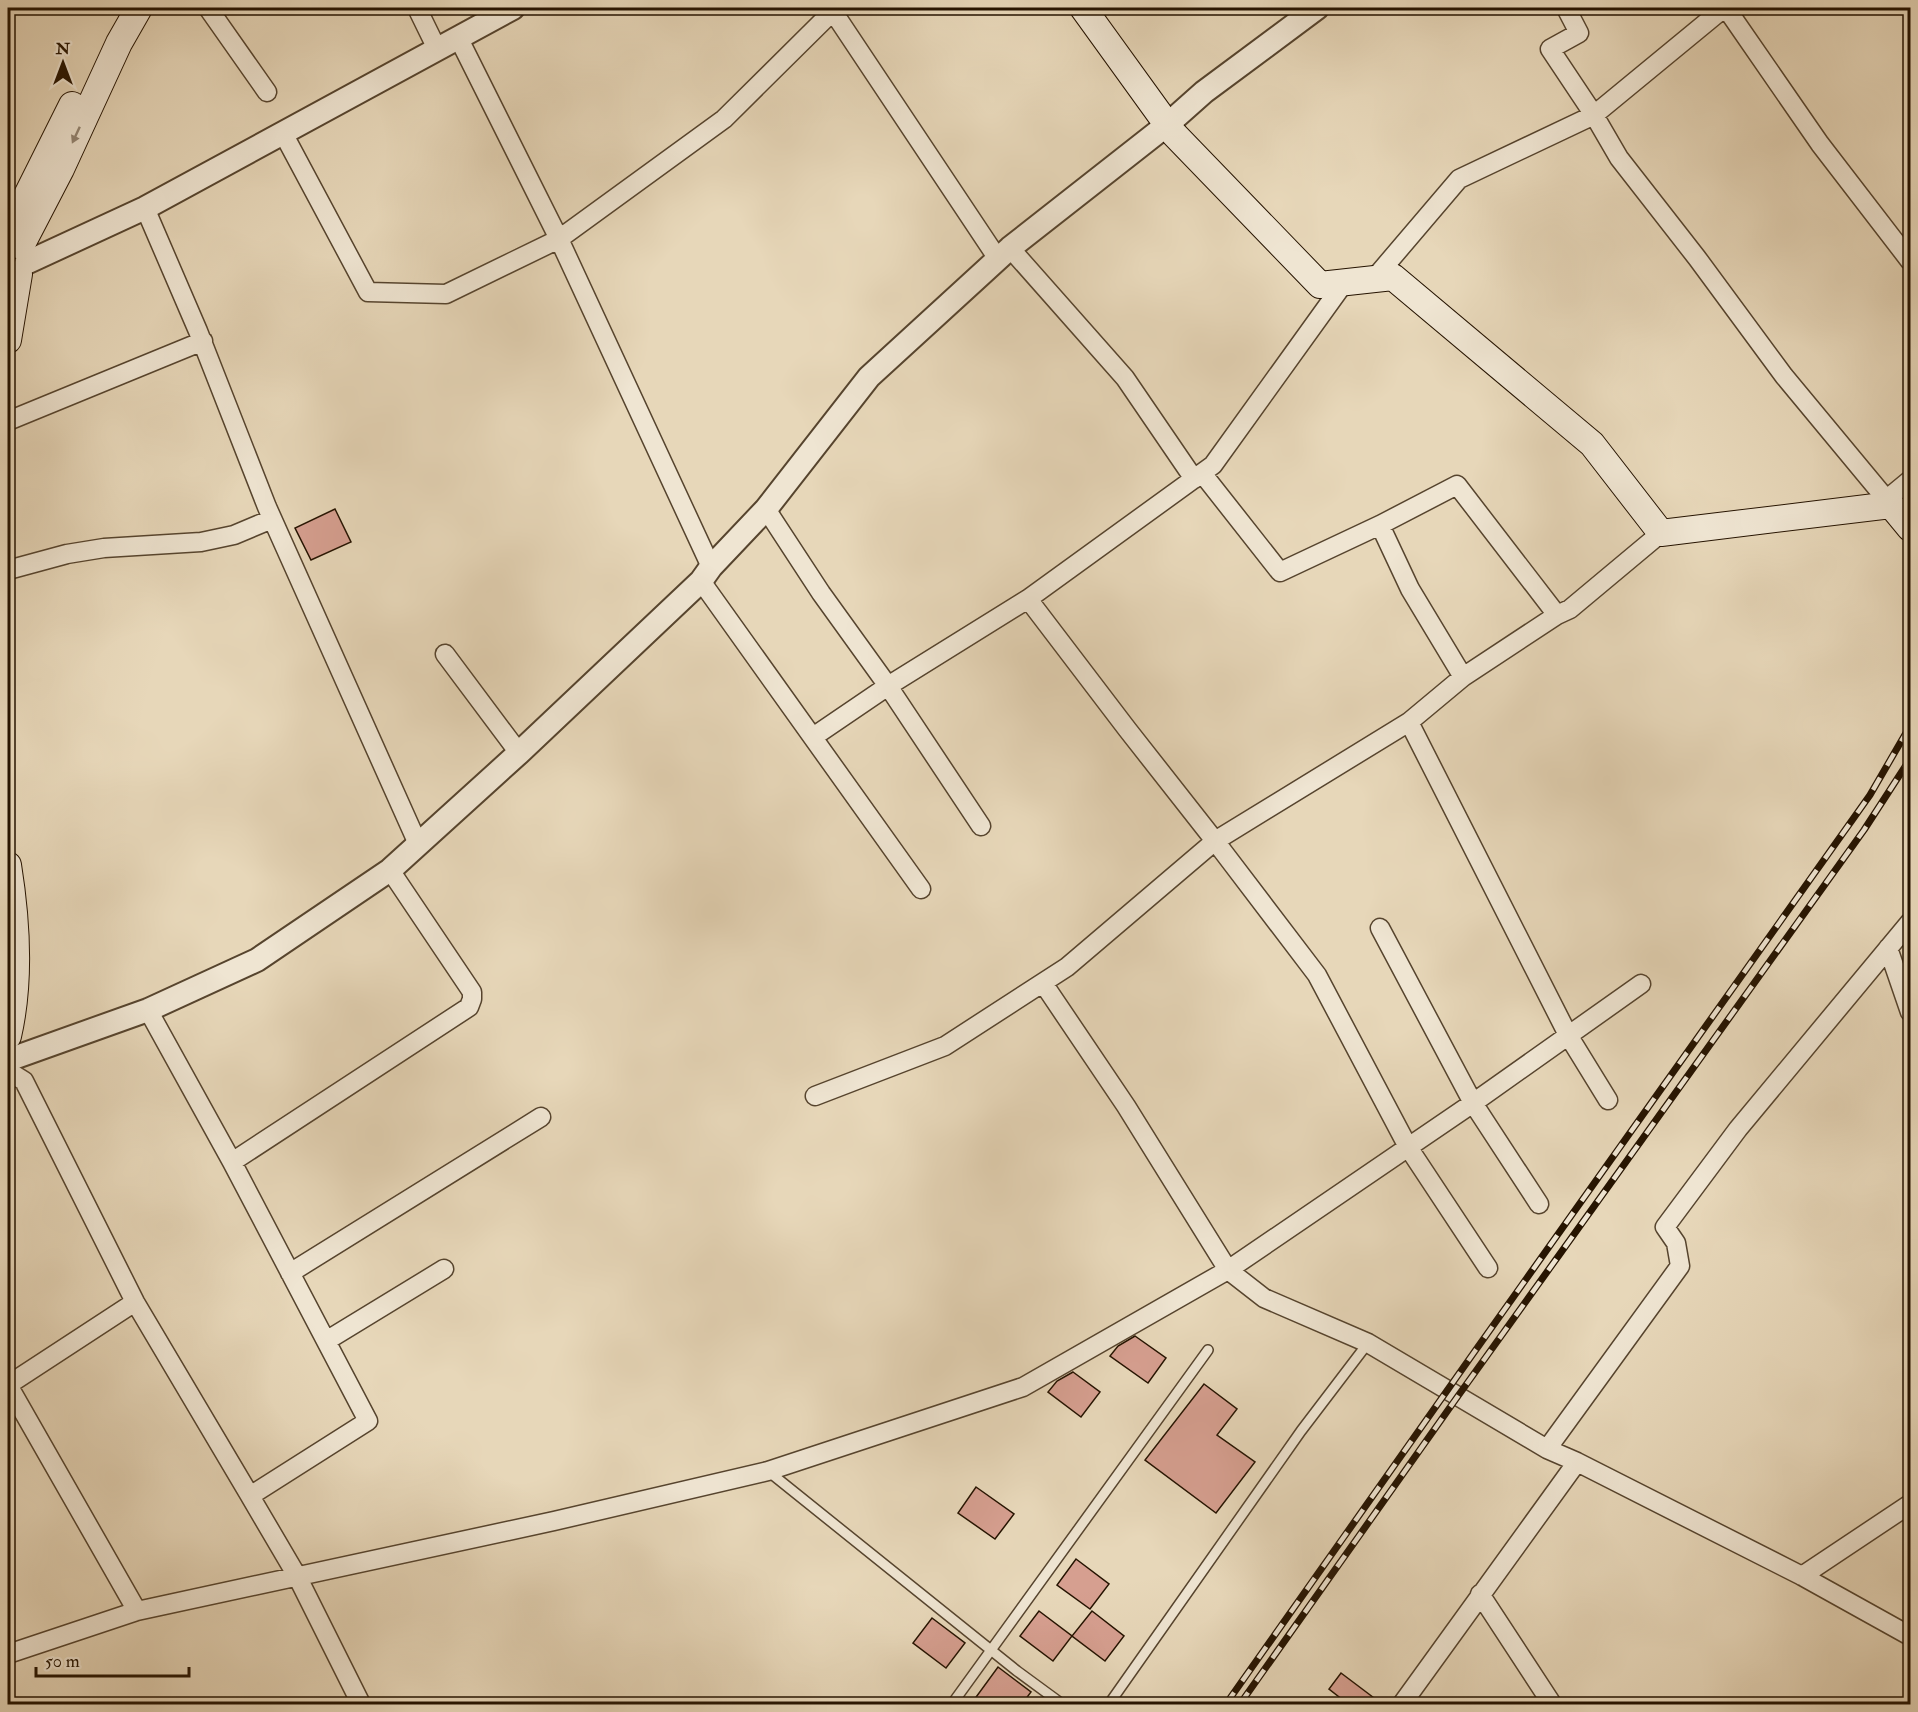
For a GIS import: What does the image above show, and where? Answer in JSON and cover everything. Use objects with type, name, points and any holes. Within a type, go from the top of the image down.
[{"type":"main road","points":[[8,340],[15,256],[120,8]]},
{"type":"main road","points":[[15,256],[61,169],[119,43],[139,8]]},
{"type":"main road","points":[[1083,8],[1174,134],[1320,285],[1393,277],[1592,444],[1661,533],[1889,502],[1911,528]]},
{"type":"main road","points":[[8,865],[14,900],[16,975],[8,1036]]},
{"type":"street","points":[[208,8],[267,92]]},
{"type":"street","points":[[417,8],[437,49]]},
{"type":"street","points":[[15,256],[144,208],[513,8]]},
{"type":"street","points":[[8,1060],[148,1010],[256,960],[390,870],[519,753],[706,574],[766,509],[869,377],[1004,253],[1204,92],[1317,8]]},
{"type":"street","points":[[1566,8],[1579,33],[1550,49],[1594,115],[1619,158],[1697,258],[1784,376],[1889,502],[1911,480]]},
{"type":"street","points":[[283,133],[368,292],[446,294],[559,239],[724,119],[834,9],[1004,253],[1125,378],[1198,476],[1280,572],[1380,525],[1457,485],[1557,615]]},
{"type":"street","points":[[1373,280],[1458,179],[1594,115],[1720,9],[1820,144],[1911,261]]},
{"type":"street","points":[[458,37],[559,239],[706,574],[813,737],[921,889]]},
{"type":"street","points":[[144,208],[202,341],[272,519],[418,844]]},
{"type":"street","points":[[813,737],[888,686],[1028,599],[1213,465],[1344,283]]},
{"type":"street","points":[[8,421],[202,341]]},
{"type":"street","points":[[766,509],[981,826]]},
{"type":"street","points":[[8,570],[67,554],[104,548],[201,542],[234,535],[272,519]]},
{"type":"street","points":[[1380,525],[1410,589],[1463,677]]},
{"type":"street","points":[[815,1096],[945,1046],[1043,983],[1067,967],[1215,841],[1409,722],[1463,677],[1557,615],[1570,609],[1661,533]]},
{"type":"street","points":[[1028,599],[1317,975],[1408,1147],[1488,1268]]},
{"type":"street","points":[[445,654],[519,753]]},
{"type":"street","points":[[1409,722],[1568,1035],[1608,1100]]},
{"type":"street","points":[[232,1162],[469,1007],[472,992],[390,870]]},
{"type":"street","points":[[1547,1449],[1680,1266],[1676,1243],[1665,1227],[1738,1129],[1911,922]]},
{"type":"street","points":[[1380,928],[1473,1103],[1539,1204]]},
{"type":"street","points":[[1888,948],[1911,1012]]},
{"type":"street","points":[[1043,983],[1126,1106],[1228,1270],[1264,1298],[1368,1343],[1547,1449],[1802,1576],[1911,1636]]},
{"type":"street","points":[[8,1654],[137,1611],[554,1521],[768,1471],[1023,1387],[1228,1270],[1473,1103],[1641,984]]},
{"type":"street","points":[[148,1010],[232,1162],[368,1421],[250,1496]]},
{"type":"street","points":[[8,1071],[24,1081],[135,1302],[297,1576],[361,1704]]},
{"type":"street","points":[[290,1273],[541,1117]]},
{"type":"street","points":[[326,1341],[444,1269]]},
{"type":"street","points":[[135,1302],[8,1385],[137,1611]]},
{"type":"street","points":[[1402,1704],[1577,1462]]},
{"type":"street","points":[[1802,1576],[1911,1504]]},
{"type":"street","points":[[1480,1594],[1552,1704]]},
{"type":"lane","points":[[1108,1704],[1301,1431],[1368,1343]]},
{"type":"lane","points":[[952,1704],[1208,1350]]},
{"type":"lane","points":[[768,1471],[1062,1704]]},
{"type":"building","points":[[335,509],[351,542],[311,560],[295,528]]},
{"type":"building","points":[[1135,1336],[1166,1358],[1148,1383],[1110,1356],[1118,1346]]},
{"type":"building","points":[[1073,1372],[1100,1392],[1081,1417],[1048,1392],[1057,1381]]},
{"type":"building","points":[[1204,1384],[1237,1409],[1217,1435],[1255,1462],[1216,1513],[1145,1460]]},
{"type":"building","points":[[976,1487],[1014,1514],[995,1539],[958,1513]]},
{"type":"building","points":[[1076,1559],[1109,1584],[1090,1609],[1057,1585]]},
{"type":"building","points":[[1039,1611],[1072,1636],[1053,1661],[1020,1636]]},
{"type":"building","points":[[1092,1611],[1124,1636],[1105,1661],[1072,1636]]},
{"type":"building","points":[[932,1618],[965,1643],[946,1668],[913,1643]]},
{"type":"building","points":[[998,1667],[1031,1692],[1022,1704],[971,1704]]},
{"type":"building","points":[[1341,1673],[1382,1704],[1354,1704],[1345,1698],[1343,1700],[1329,1689]]},
{"type":"railway","points":[[1226,1704],[1870,795],[1910,726]]},
{"type":"railway","points":[[1240,1704],[1864,830],[1910,759]]}]
